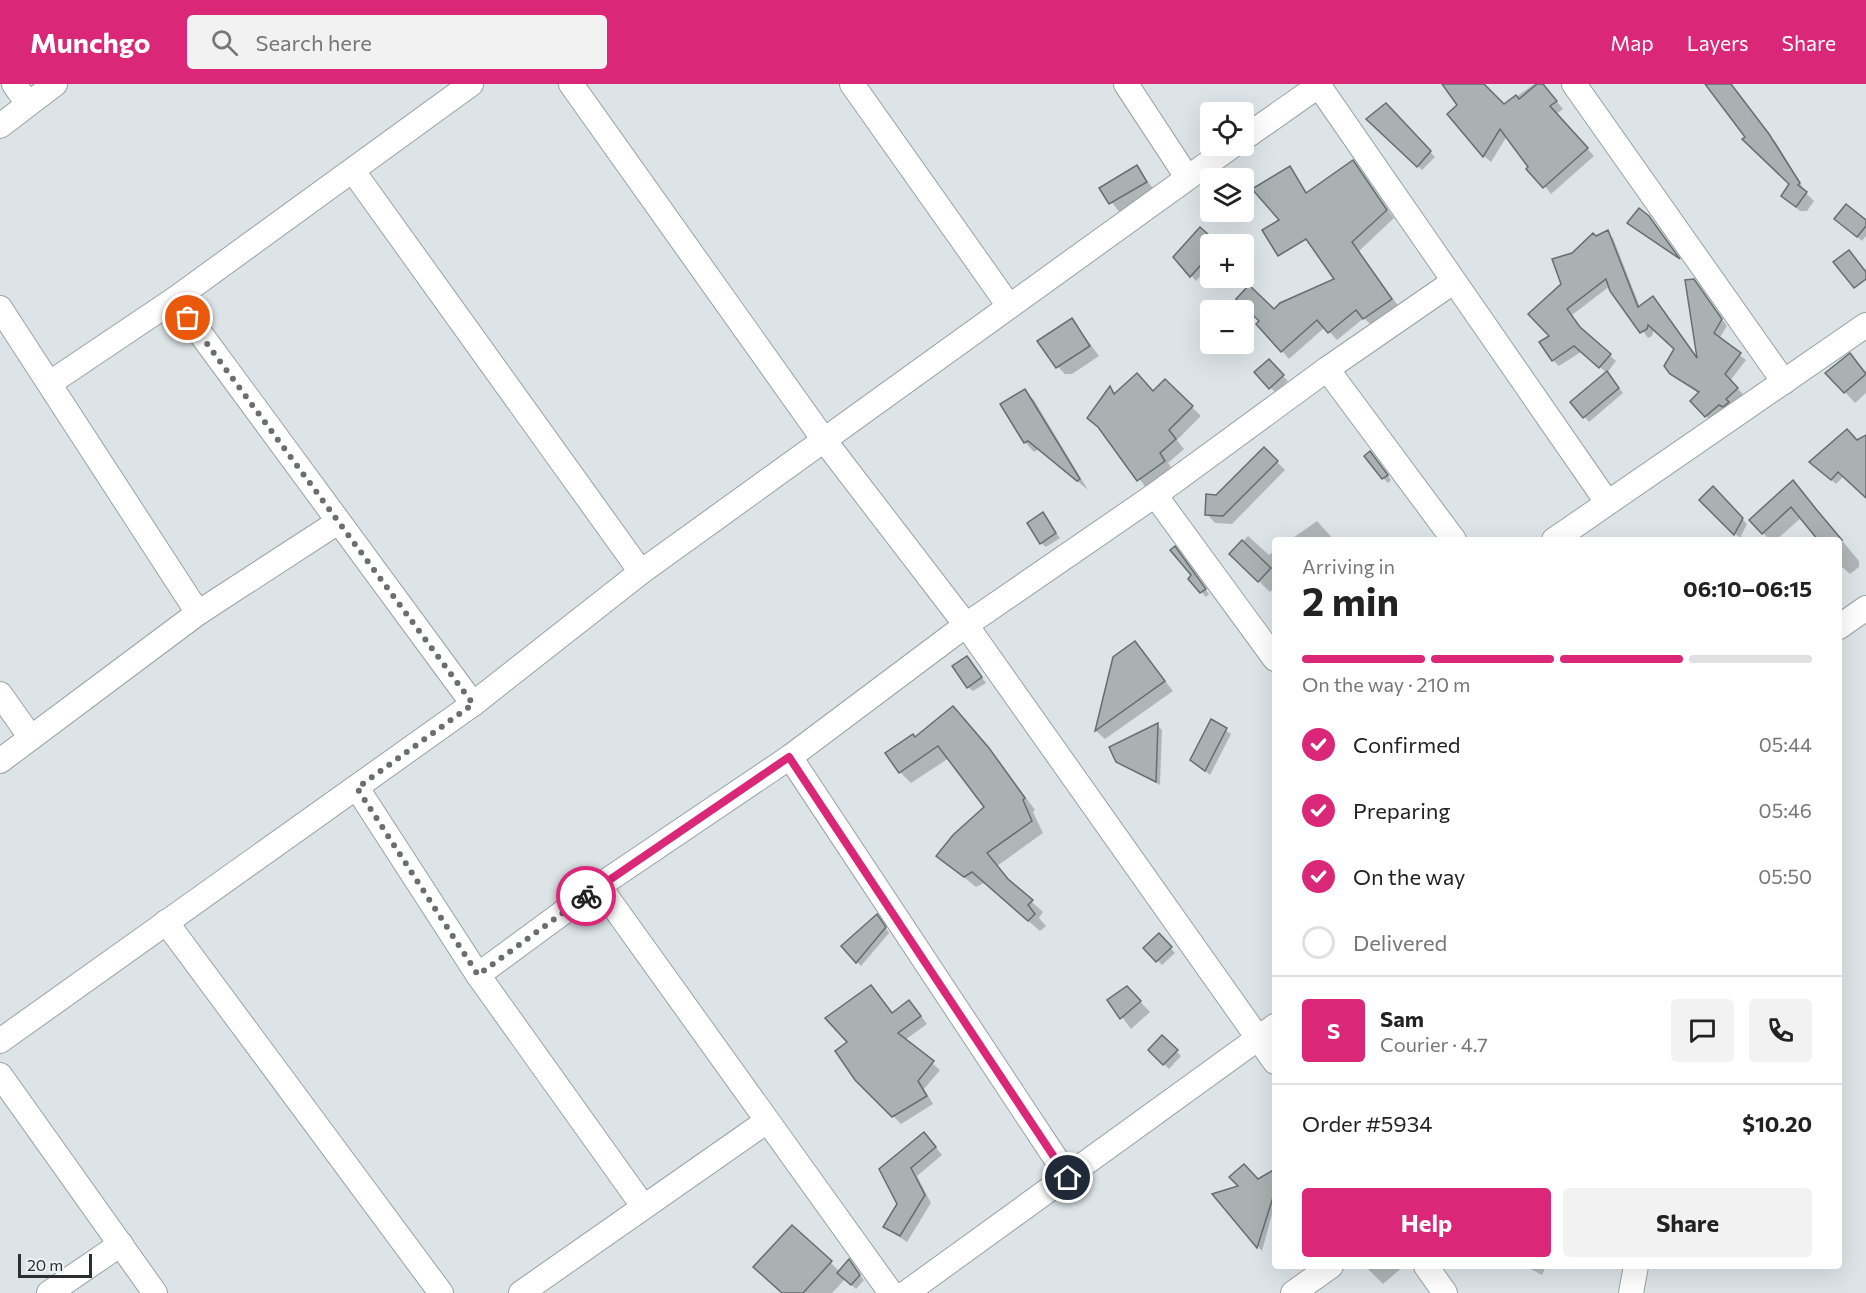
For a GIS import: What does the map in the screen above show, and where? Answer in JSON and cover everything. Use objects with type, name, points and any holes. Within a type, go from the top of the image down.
[{"type":"street","points":[[14,84],[28,104]]},
{"type":"street","points":[[0,126],[55,84]]},
{"type":"street","points":[[51,382],[175,299],[471,84]]},
{"type":"street","points":[[571,84],[824,440],[966,625],[1266,1032],[1272,1052]]},
{"type":"street","points":[[852,84],[1009,306]]},
{"type":"street","points":[[1126,84],[1187,177]]},
{"type":"street","points":[[1574,84],[1784,382]]},
{"type":"street","points":[[1254,131],[1320,85],[1606,502]]},
{"type":"street","points":[[0,1041],[473,704],[641,572],[1217,156]]},
{"type":"street","points":[[353,171],[641,572]]},
{"type":"street","points":[[478,975],[599,886],[789,757],[966,625],[1155,495],[1327,369],[1453,282]]},
{"type":"street","points":[[175,299],[473,704]]},
{"type":"street","points":[[0,308],[51,382],[198,613]]},
{"type":"street","points":[[1558,537],[1866,325]]},
{"type":"street","points":[[1327,369],[1452,537]]},
{"type":"street","points":[[1155,495],[1272,655]]},
{"type":"street","points":[[0,761],[198,613],[338,522]]},
{"type":"street","points":[[1842,625],[1866,608]]},
{"type":"street","points":[[0,694],[31,738]]},
{"type":"street","points":[[789,757],[1068,1178]]},
{"type":"street","points":[[357,788],[478,975],[643,1206]]},
{"type":"street","points":[[599,886],[891,1293]]},
{"type":"street","points":[[166,922],[441,1293]]},
{"type":"street","points":[[906,1293],[1068,1178],[1266,1032]]},
{"type":"street","points":[[0,1075],[155,1293]]},
{"type":"street","points":[[522,1293],[767,1121]]},
{"type":"street","points":[[49,1293],[121,1244]]},
{"type":"street","points":[[1293,1293],[1327,1269]]},
{"type":"street","points":[[1428,1269],[1445,1293]]},
{"type":"street","points":[[1631,1293],[1635,1269]]},
{"type":"building","points":[[1442,84],[1484,84],[1504,104],[1516,95],[1519,99],[1537,84],[1543,84],[1557,101],[1550,106],[1588,148],[1543,188],[1526,169],[1528,167],[1500,129],[1483,157],[1447,114],[1457,105]]},
{"type":"building","points":[[1705,84],[1731,84],[1769,134],[1800,183],[1798,185],[1807,192],[1796,207],[1781,196],[1789,184],[1742,139],[1745,137]]},
{"type":"building","points":[[1386,103],[1431,151],[1417,167],[1366,119]]},
{"type":"building","points":[[1353,160],[1387,210],[1352,242],[1392,299],[1363,319],[1356,310],[1328,333],[1317,320],[1281,352],[1256,324],[1259,321],[1254,316],[1254,300],[1236,299],[1246,288],[1252,288],[1274,309],[1280,303],[1334,279],[1306,239],[1278,256],[1262,230],[1279,220],[1254,191],[1254,188],[1290,166],[1306,193]]},
{"type":"building","points":[[1137,165],[1147,182],[1109,204],[1099,188]]},
{"type":"building","points":[[1846,204],[1866,220],[1866,226],[1857,237],[1834,219]]},
{"type":"building","points":[[1639,208],[1649,216],[1680,259],[1627,223]]},
{"type":"building","points":[[1200,227],[1208,234],[1200,234],[1200,266],[1190,277],[1173,257]]},
{"type":"building","points":[[1608,230],[1638,307],[1653,296],[1697,358],[1685,280],[1694,279],[1722,319],[1714,333],[1741,353],[1725,374],[1738,388],[1726,399],[1729,402],[1723,407],[1719,405],[1705,417],[1690,401],[1699,392],[1670,374],[1664,366],[1674,349],[1648,325],[1647,329],[1640,333],[1610,291],[1606,279],[1567,309],[1580,327],[1611,354],[1599,368],[1574,346],[1552,361],[1539,342],[1549,336],[1528,314],[1561,284],[1552,259],[1572,253],[1593,233],[1596,236]]},
{"type":"building","points":[[1849,250],[1866,272],[1866,279],[1854,288],[1833,262]]},
{"type":"building","points":[[1072,318],[1090,346],[1056,368],[1037,341]]},
{"type":"building","points":[[1850,353],[1866,374],[1844,393],[1825,373]]},
{"type":"building","points":[[1269,359],[1284,375],[1269,389],[1254,372]]},
{"type":"building","points":[[1607,371],[1619,388],[1583,418],[1570,402]]},
{"type":"building","points":[[1137,373],[1153,391],[1165,379],[1193,406],[1169,430],[1176,439],[1160,453],[1165,461],[1137,481],[1098,427],[1087,418],[1110,386],[1114,394]]},
{"type":"building","points":[[1025,389],[1080,479],[1077,481],[1028,441],[1024,443],[1000,404]]},
{"type":"building","points":[[1847,429],[1857,440],[1866,435],[1866,498],[1838,472],[1831,480],[1809,462]]},
{"type":"building","points":[[1264,447],[1278,461],[1223,516],[1205,515],[1206,494],[1216,495]]},
{"type":"building","points":[[1370,451],[1388,475],[1382,479],[1364,456]]},
{"type":"building","points":[[1793,480],[1839,537],[1816,537],[1791,507],[1762,534],[1749,520]]},
{"type":"building","points":[[1713,486],[1743,518],[1734,535],[1699,500]]},
{"type":"building","points":[[1043,512],[1056,533],[1040,544],[1027,523]]},
{"type":"building","points":[[1242,540],[1271,568],[1258,582],[1229,554]]},
{"type":"building","points":[[1175,546],[1206,589],[1200,593],[1188,579],[1191,575],[1170,550]]},
{"type":"building","points":[[1135,641],[1165,681],[1095,731],[1113,657]]},
{"type":"building","points":[[967,656],[982,677],[967,688],[952,666]]},
{"type":"building","points":[[953,706],[989,748],[1025,798],[1023,800],[1032,821],[987,853],[1008,879],[1033,900],[1028,905],[1035,914],[1028,921],[972,872],[964,877],[936,856],[953,835],[984,807],[938,746],[899,773],[885,753],[913,734],[915,737]]},
{"type":"building","points":[[1211,719],[1227,728],[1205,771],[1190,760]]},
{"type":"building","points":[[1158,723],[1156,782],[1116,762],[1109,747]]},
{"type":"building","points":[[877,914],[886,927],[856,963],[841,946]]},
{"type":"building","points":[[1159,933],[1172,947],[1156,962],[1143,948]]},
{"type":"building","points":[[871,985],[892,1013],[909,1000],[921,1016],[898,1033],[934,1061],[918,1081],[927,1096],[892,1117],[855,1080],[835,1051],[847,1042],[825,1018]]},
{"type":"building","points":[[1127,986],[1141,1001],[1120,1019],[1107,1000]]},
{"type":"building","points":[[1162,1035],[1178,1050],[1163,1065],[1148,1050]]},
{"type":"building","points":[[924,1132],[936,1147],[911,1168],[925,1195],[900,1236],[883,1227],[897,1204],[879,1169]]},
{"type":"building","points":[[1244,1164],[1258,1179],[1272,1171],[1272,1200],[1257,1248],[1212,1194],[1238,1186],[1229,1177]]},
{"type":"building","points":[[792,1225],[832,1261],[803,1293],[782,1293],[753,1267]]},
{"type":"building","points":[[849,1259],[860,1275],[851,1285],[837,1273]]},
{"type":"way so far","points":[[188,318],[473,704],[357,788],[478,975],[586,896]]},
{"type":"route","points":[[586,896],[789,757],[1068,1178]]}]
